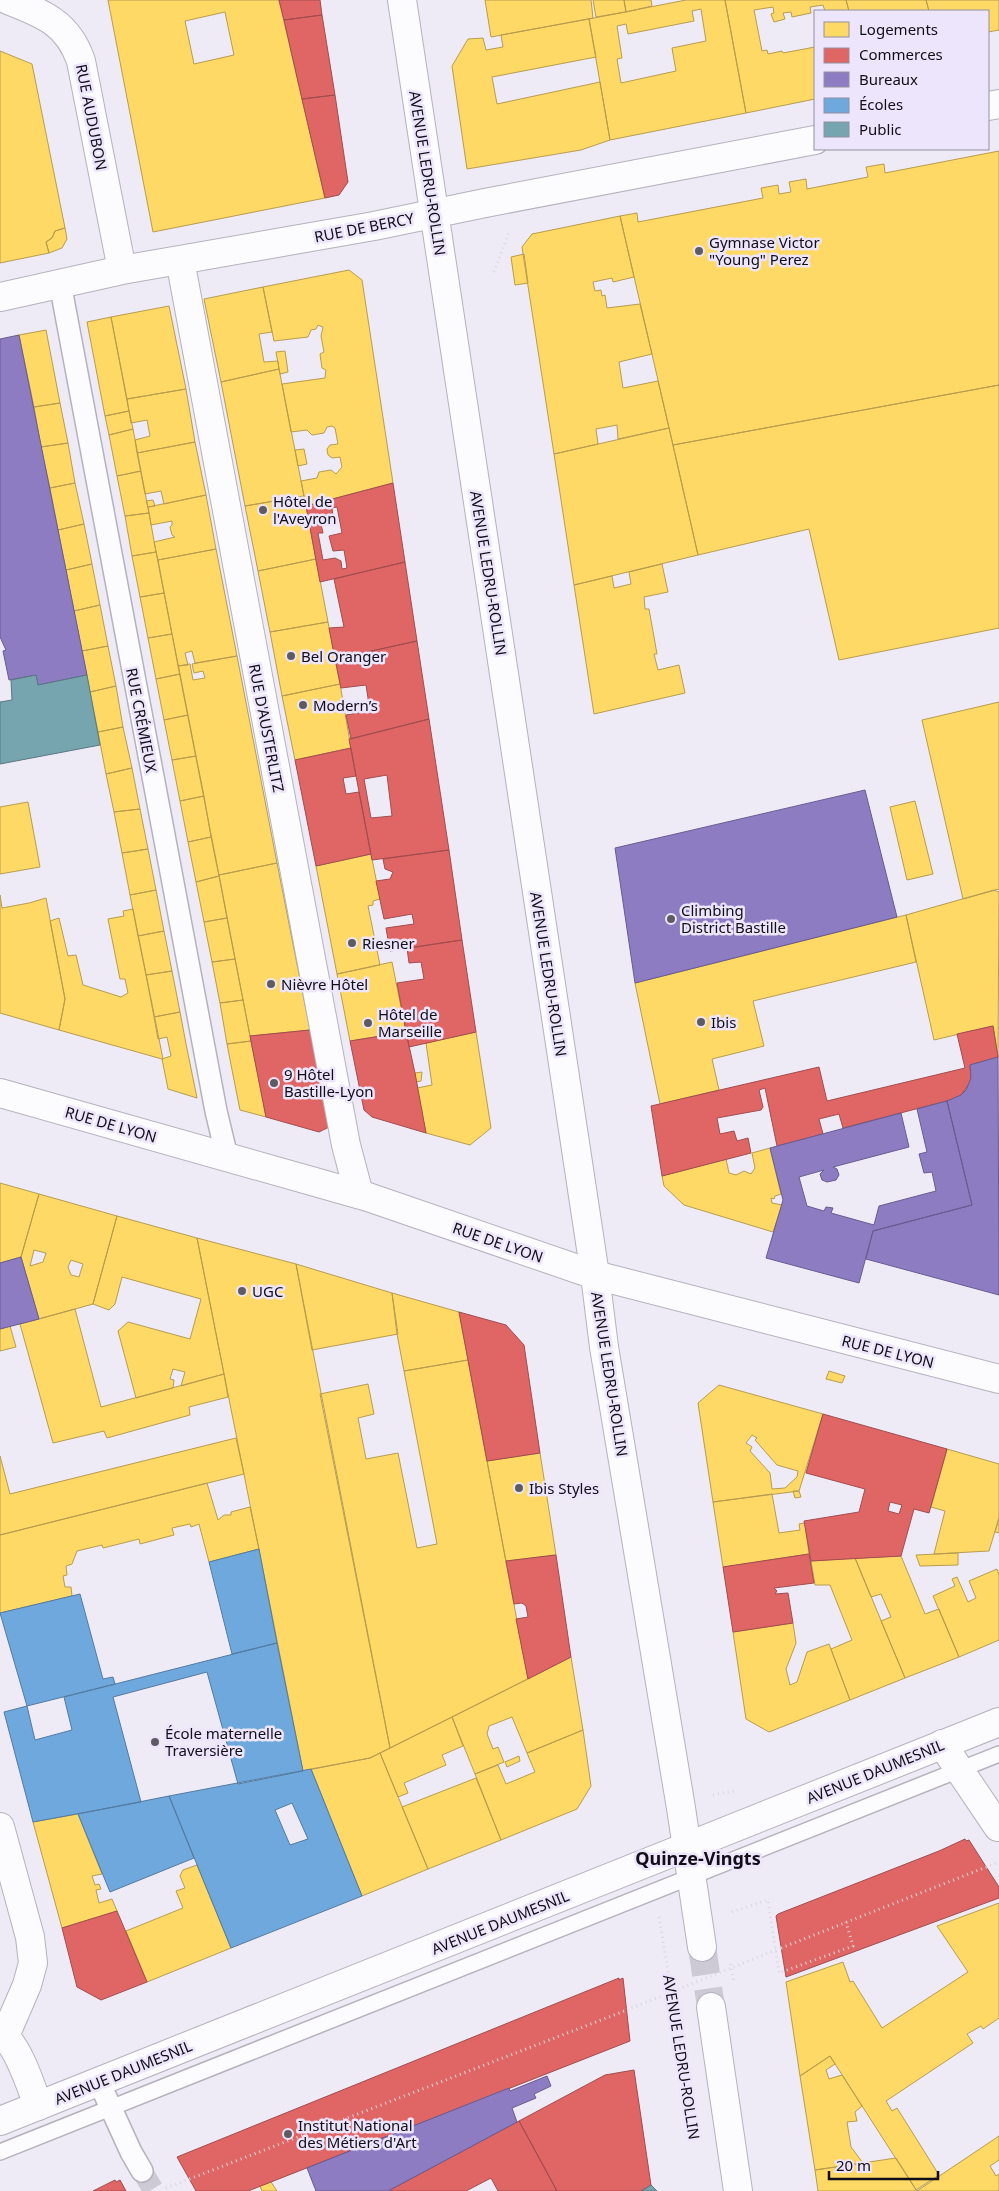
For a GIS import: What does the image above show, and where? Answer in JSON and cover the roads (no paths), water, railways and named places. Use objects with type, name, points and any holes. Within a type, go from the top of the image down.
[{"type":"street","name":"RUE AUDUBON","points":[[8,0],[52,20],[67,32],[76,47],[83,71],[122,270]]},
{"type":"street","name":"AVENUE LEDRU-ROLLIN","points":[[402,0],[595,1275],[604,1348],[681,1808],[702,1947]]},
{"type":"street","name":"RUE DE BERCY","points":[[0,296],[122,270],[435,214],[814,140]]},
{"type":"street","name":"RUE D'AUSTERLITZ","points":[[180,260],[346,1145],[359,1194]]},
{"type":"street","name":"RUE CRÉMIEUX","points":[[60,283],[216,1111],[227,1157]]},
{"type":"street","name":"RUE DE LYON","points":[[0,1093],[359,1194],[595,1275],[999,1379]]},
{"type":"street","name":"AVENUE DAUMESNIL","points":[[0,2121],[999,1722]]},
{"type":"street","points":[[942,1744],[961,1769],[998,1828]]},
{"type":"street","points":[[0,1827],[30,1937],[33,1963],[27,1985],[3,2035],[17,2057],[38,2106]]},
{"type":"street","points":[[711,2008],[738,2191]]},
{"type":"street","points":[[99,2082],[142,2171]]},
{"type":"lane","name":"AVENUE DAUMESNIL","points":[[0,2152],[999,1754]]},
{"type":"lane","points":[[38,2106],[51,2131]]},
{"type":"tunnel","points":[[702,1947],[711,2007]]},
{"type":"tunnel","points":[[142,2171],[154,2191]]},
{"type":"place","name":"Gymnase Victor \"Young\" Perez","points":[[699,251]]},
{"type":"place","name":"Hôtel de l'Aveyron","points":[[263,510]]},
{"type":"place","name":"Bel Oranger","points":[[291,656]]},
{"type":"place","name":"Modern’s","points":[[303,705]]},
{"type":"place","name":"Climbing District Bastille","points":[[671,919]]},
{"type":"place","name":"Riesner","points":[[352,943]]},
{"type":"place","name":"Nièvre Hôtel","points":[[271,984]]},
{"type":"place","name":"Ibis","points":[[701,1022]]},
{"type":"place","name":"Hôtel de Marseille","points":[[368,1023]]},
{"type":"place","name":"9 Hôtel Bastille-Lyon","points":[[274,1083]]},
{"type":"place","name":"UGC","points":[[242,1291]]},
{"type":"place","name":"Ibis Styles","points":[[519,1488]]},
{"type":"place","name":"École maternelle Traversière","points":[[155,1742]]},
{"type":"place","name":"Institut National des Métiers d'Art","points":[[288,2134]]},
{"type":"district","name":"Quinze-Vingts","points":[[698,1858]]}]
